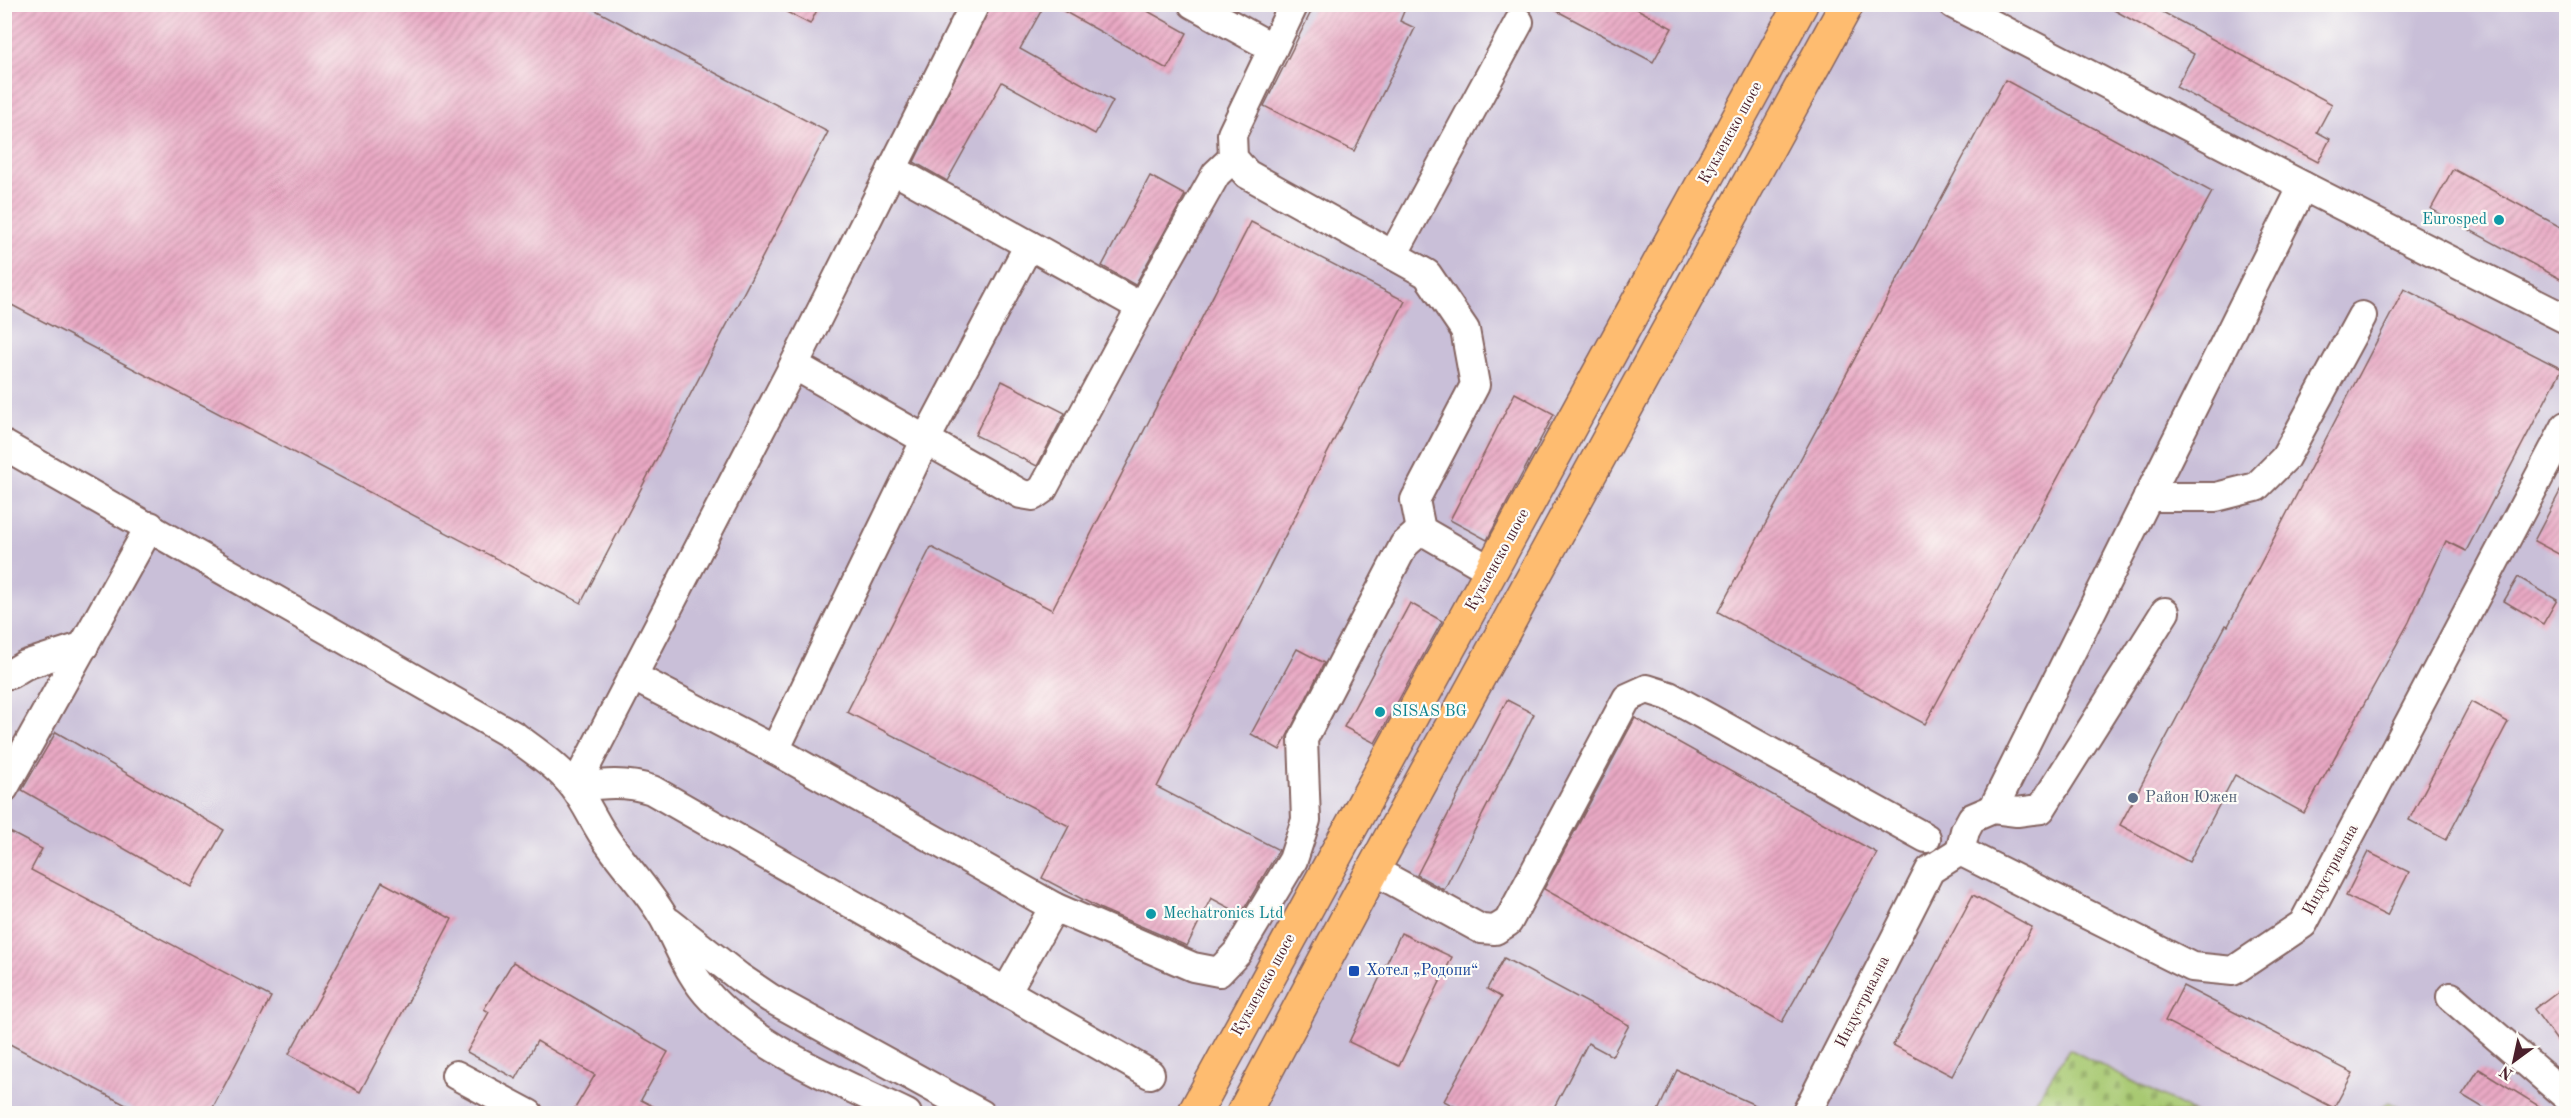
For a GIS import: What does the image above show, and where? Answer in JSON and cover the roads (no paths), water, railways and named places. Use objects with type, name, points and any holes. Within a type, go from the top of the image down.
[{"type":"main road","name":"Кукленско шосе","points":[[1194,1113],[1801,4]]},
{"type":"main road","points":[[1243,1113],[1372,870],[1847,4]]},
{"type":"street","points":[[574,787],[634,677],[975,4]]},
{"type":"street","points":[[1193,4],[1273,48]]},
{"type":"street","points":[[1294,4],[1232,134],[1233,158],[1247,174],[1427,274],[1465,330],[1475,385],[1414,500],[1421,530],[1492,571]]},
{"type":"street","points":[[1953,4],[2303,186],[2566,319]]},
{"type":"street","points":[[1393,255],[1519,22]]},
{"type":"street","points":[[794,364],[1021,495],[1033,496],[1043,489],[1140,307],[1216,174],[1233,158]]},
{"type":"street","points":[[892,169],[1140,307]]},
{"type":"street","points":[[1993,809],[2303,186]]},
{"type":"street","points":[[775,750],[926,439],[1029,245]]},
{"type":"street","points":[[2148,497],[2216,497],[2256,487],[2285,458],[2362,316]]},
{"type":"street","name":"Индустриална","points":[[1806,1113],[1930,870],[1960,851],[2192,967],[2233,971],[2302,924],[2566,426]]},
{"type":"street","points":[[4,445],[150,526],[506,731],[547,760],[574,787],[607,842],[663,916],[690,973],[713,1000],[744,1026],[825,1074],[907,1113]]},
{"type":"street","points":[[4,788],[150,526]]},
{"type":"street","points":[[634,677],[775,750],[1054,907],[1192,967],[1219,972],[1237,953],[1293,860],[1305,820],[1303,739],[1404,545],[1421,530]]},
{"type":"street","points":[[1960,851],[1965,831],[1972,818],[1993,809],[2017,812],[2041,809],[2165,612]]},
{"type":"street","points":[[4,675],[25,665],[84,646]]},
{"type":"street","points":[[1372,870],[1481,929],[1495,930],[1508,922],[1627,698],[1647,689],[1669,696],[1926,838]]},
{"type":"street","points":[[574,787],[623,783],[652,790],[1150,1074]]},
{"type":"street","points":[[1006,992],[1054,907]]},
{"type":"street","points":[[663,916],[739,977],[770,998],[981,1113]]},
{"type":"street","points":[[2451,997],[2566,1096]]},
{"type":"street","points":[[456,1075],[529,1113]]},
{"type":"place","name":"Eurosped","points":[[2499,220]]},
{"type":"place","name":"SISAS BG","points":[[1380,712]]},
{"type":"place","name":"Район Южен","points":[[2133,798]]},
{"type":"place","name":"Mechatronics Ltd","points":[[1151,914]]},
{"type":"place","name":"Хотел „Родопи“","points":[[1354,971]]}]
